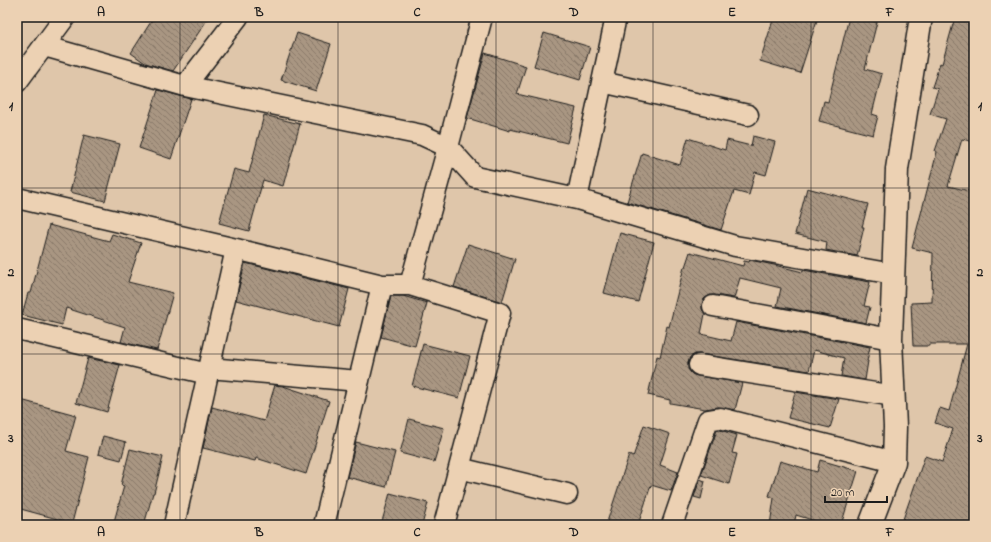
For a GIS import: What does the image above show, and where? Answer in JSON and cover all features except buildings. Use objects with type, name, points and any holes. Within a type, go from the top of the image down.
[{"type":"main road","points":[[870,525],[894,462],[896,427],[891,339],[897,169],[921,17]]},
{"type":"street","points":[[17,82],[65,17]]},
{"type":"street","points":[[185,86],[238,17]]},
{"type":"street","points":[[410,285],[482,17]]},
{"type":"street","points":[[577,199],[616,17]]},
{"type":"street","points":[[44,46],[185,86],[422,135],[448,147],[475,177],[577,199],[735,246],[894,274]]},
{"type":"street","points":[[602,82],[748,115]]},
{"type":"street","points":[[17,198],[382,285],[410,285],[500,313],[444,525]]},
{"type":"street","points":[[174,525],[236,249]]},
{"type":"street","points":[[324,525],[382,285]]},
{"type":"street","points":[[713,306],[891,339]]},
{"type":"street","points":[[17,329],[209,371],[359,382]]},
{"type":"street","points":[[699,364],[894,396]]},
{"type":"street","points":[[672,525],[708,420],[720,418],[894,462]]},
{"type":"street","points":[[459,468],[567,494]]}]
